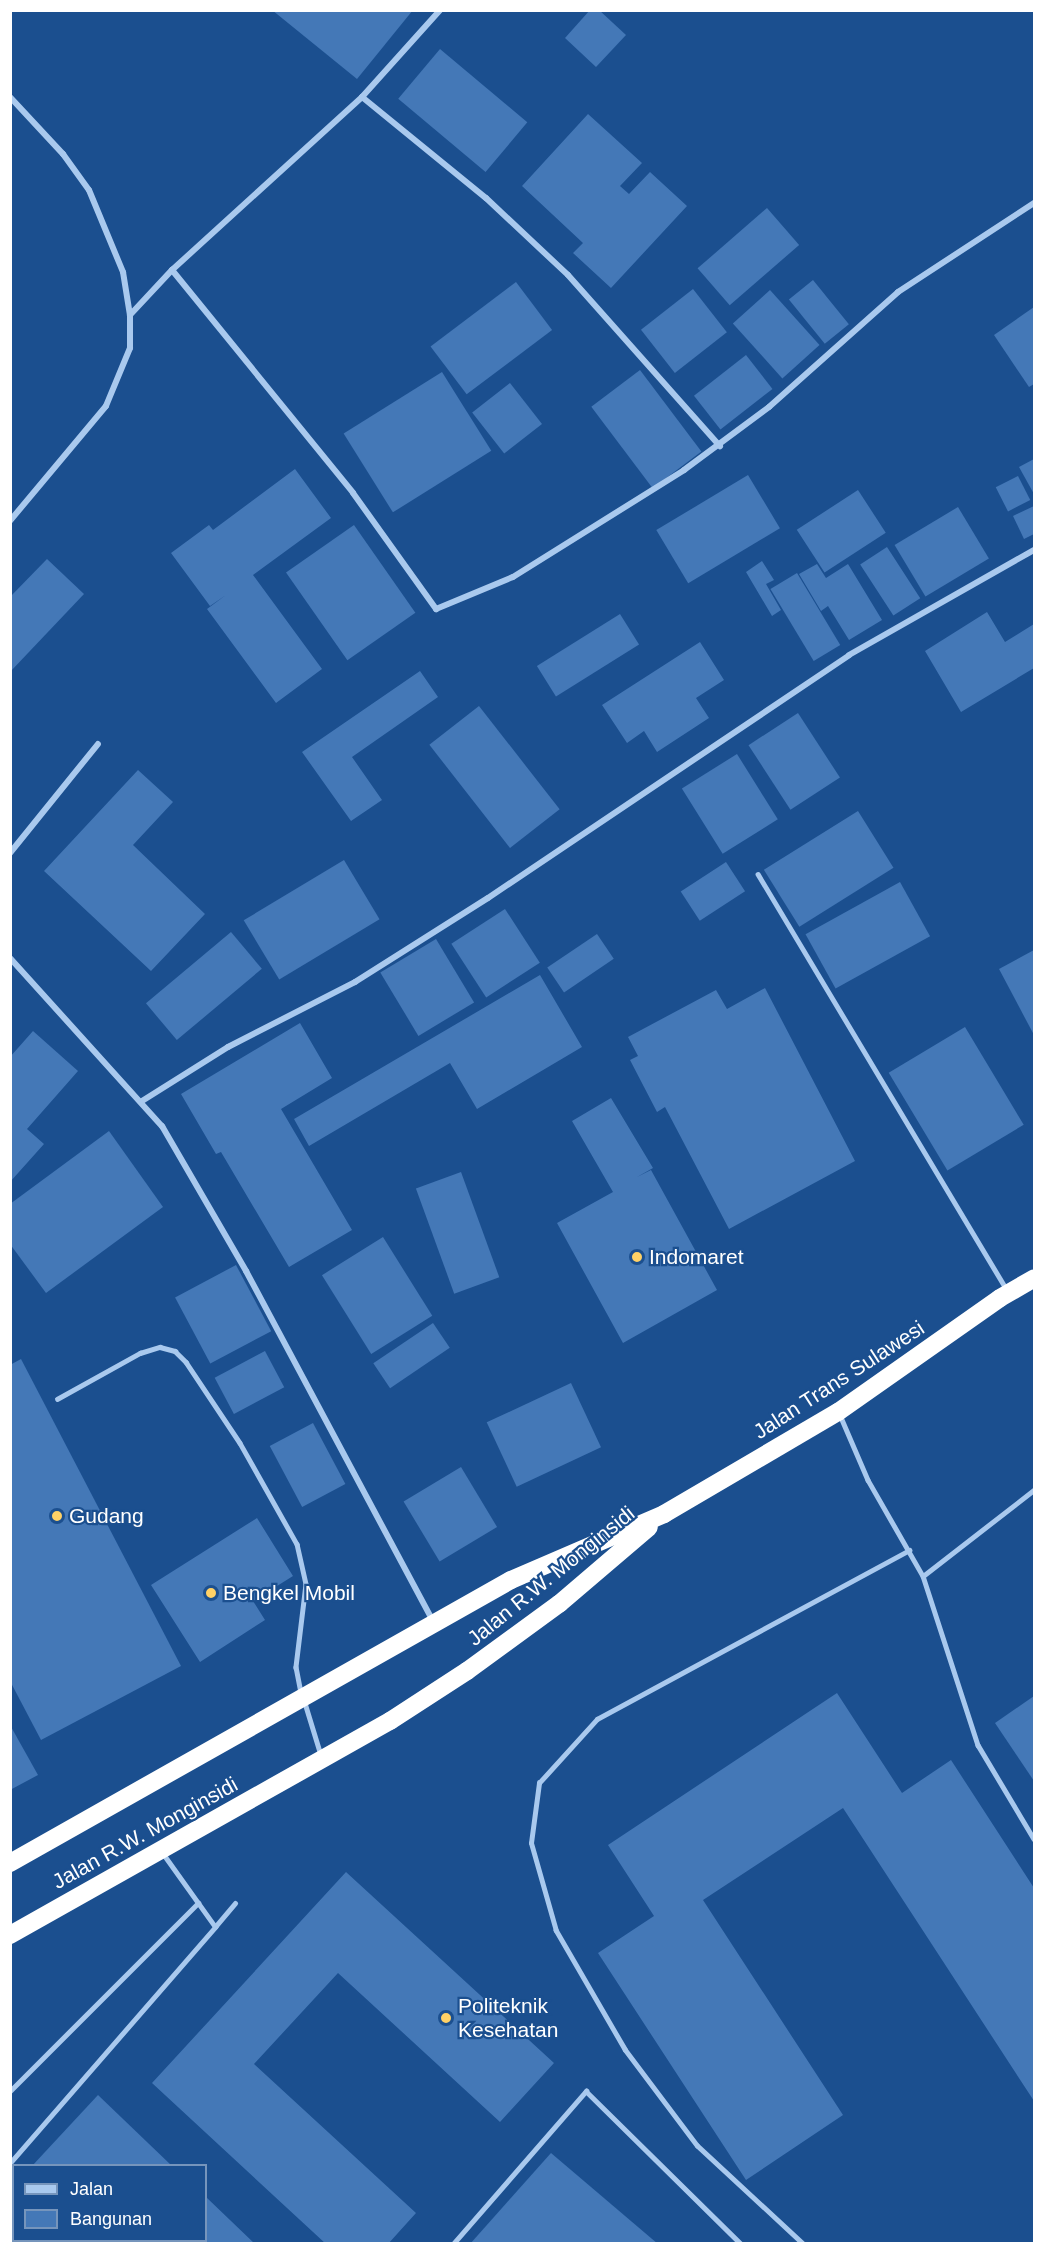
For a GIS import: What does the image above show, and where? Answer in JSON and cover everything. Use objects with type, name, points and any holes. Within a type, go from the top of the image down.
[{"type":"highway","name":"Jalan Trans Sulawesi","points":[[664,1514],[838,1412],[1008,1293],[1035,1278]]},
{"type":"highway","name":"Jalan R.W. Monginsidi","points":[[10,1863],[511,1580],[664,1514]]},
{"type":"highway","name":"Jalan R.W. Monginsidi","points":[[10,1935],[160,1849],[323,1762],[467,1671],[559,1604],[664,1514]]},
{"type":"street","points":[[130,315],[172,270],[362,97],[440,10]]},
{"type":"street","points":[[10,97],[63,154],[89,190],[123,272],[130,315],[130,348],[106,406],[10,521]]},
{"type":"street","points":[[362,97],[486,198],[568,274],[720,446]]},
{"type":"street","points":[[172,270],[353,494],[436,609],[513,577],[720,446],[898,292],[1035,203]]},
{"type":"street","points":[[142,1101],[228,1047],[355,982],[526,873],[849,655],[1035,550]]},
{"type":"street","points":[[10,853],[98,744]]},
{"type":"street","points":[[10,957],[142,1101],[182,1157],[246,1271],[434,1623]]},
{"type":"lane","points":[[758,874],[1008,1293]]},
{"type":"lane","points":[[57,1399],[140,1353],[160,1347],[175,1351],[186,1362],[240,1443],[297,1544],[306,1584],[296,1667],[302,1696],[323,1762]]},
{"type":"lane","points":[[838,1412],[868,1480],[923,1576],[978,1745],[1035,1839]]},
{"type":"lane","points":[[923,1576],[1035,1490]]},
{"type":"lane","points":[[803,2244],[697,2146],[613,2031],[556,1931],[531,1843],[538,1783],[597,1719],[909,1550]]},
{"type":"lane","points":[[160,1849],[215,1927]]},
{"type":"lane","points":[[10,2091],[198,1903]]},
{"type":"lane","points":[[10,2163],[235,1903]]},
{"type":"lane","points":[[453,2244],[586,2091],[741,2244]]},
{"type":"building","points":[[272,10],[413,10],[357,79]]},
{"type":"building","points":[[590,10],[599,10],[626,35],[596,67],[565,38]]},
{"type":"building","points":[[440,49],[527,122],[486,172],[398,99]]},
{"type":"building","points":[[588,114],[642,163],[620,186],[629,194],[650,172],[687,206],[611,288],[573,253],[583,243],[522,186]]},
{"type":"building","points":[[767,208],[799,245],[730,305],[698,268]]},
{"type":"building","points":[[813,280],[849,324],[825,344],[789,300]]},
{"type":"building","points":[[516,282],[552,330],[467,394],[431,346]]},
{"type":"building","points":[[693,289],[727,332],[675,373],[641,330]]},
{"type":"building","points":[[770,290],[820,345],[782,378],[733,323]]},
{"type":"building","points":[[1034,307],[1034,384],[1029,387],[994,335]]},
{"type":"building","points":[[746,355],[772,389],[720,430],[694,396]]},
{"type":"building","points":[[640,370],[701,451],[653,488],[591,407]]},
{"type":"building","points":[[442,372],[491,451],[393,512],[344,433]]},
{"type":"building","points":[[510,383],[542,424],[504,454],[472,413]]},
{"type":"building","points":[[1034,459],[1034,494],[1019,467]]},
{"type":"building","points":[[295,469],[331,518],[253,575],[322,669],[276,703],[207,609],[226,595],[210,606],[171,553],[209,525],[213,530]]},
{"type":"building","points":[[748,475],[780,528],[688,583],[656,530]]},
{"type":"building","points":[[1018,476],[1030,500],[1008,511],[996,487]]},
{"type":"building","points":[[858,490],[886,533],[825,573],[797,530]]},
{"type":"building","points":[[1034,506],[1034,534],[1024,539],[1013,516]]},
{"type":"building","points":[[958,507],[989,558],[925,597],[895,545]]},
{"type":"building","points":[[354,525],[415,613],[347,660],[286,573]]},
{"type":"building","points":[[887,547],[920,598],[893,616],[860,564]]},
{"type":"building","points":[[47,559],[84,594],[10,672],[10,597]]},
{"type":"building","points":[[762,561],[774,580],[766,584],[781,610],[772,616],[746,572]]},
{"type":"building","points":[[817,564],[826,578],[848,564],[882,620],[849,640],[828,606],[821,611],[799,574]]},
{"type":"building","points":[[797,573],[840,645],[814,661],[770,589]]},
{"type":"building","points":[[987,612],[1005,642],[1034,624],[1034,668],[961,712],[925,651]]},
{"type":"building","points":[[620,614],[639,645],[556,696],[537,666]]},
{"type":"building","points":[[700,642],[724,680],[696,698],[709,718],[657,752],[644,731],[627,743],[602,705]]},
{"type":"building","points":[[420,671],[438,697],[352,757],[382,800],[351,821],[302,752]]},
{"type":"building","points":[[479,706],[560,809],[510,848],[429,745]]},
{"type":"building","points":[[798,713],[840,778],[790,810],[749,745]]},
{"type":"building","points":[[737,754],[778,819],[723,854],[682,788]]},
{"type":"building","points":[[138,770],[173,802],[133,845],[205,914],[151,971],[44,871]]},
{"type":"building","points":[[858,811],[894,868],[799,927],[764,870]]},
{"type":"building","points":[[344,860],[380,919],[279,979],[244,920]]},
{"type":"building","points":[[726,862],[745,891],[700,921],[681,891]]},
{"type":"building","points":[[900,882],[930,936],[836,989],[806,934]]},
{"type":"building","points":[[505,909],[540,963],[486,998],[451,944]]},
{"type":"building","points":[[231,932],[262,969],[177,1040],[146,1003]]},
{"type":"building","points":[[597,934],[614,959],[564,992],[547,968]]},
{"type":"building","points":[[436,939],[474,1002],[418,1036],[380,972]]},
{"type":"building","points":[[1034,950],[1034,1035],[999,969]]},
{"type":"building","points":[[540,975],[582,1047],[477,1109],[450,1063],[309,1146],[294,1119]]},
{"type":"building","points":[[765,988],[855,1161],[729,1229],[665,1107],[657,1112],[630,1060],[638,1056],[628,1037],[716,990],[727,1009]]},
{"type":"building","points":[[300,1023],[332,1078],[281,1109],[352,1230],[289,1267],[221,1152],[216,1154],[181,1094]]},
{"type":"building","points":[[965,1027],[1024,1125],[947,1171],[889,1073]]},
{"type":"building","points":[[33,1031],[78,1071],[27,1129],[44,1144],[10,1182],[10,1057]]},
{"type":"building","name":"Indomaret","points":[[611,1098],[653,1168],[637,1177],[651,1170],[717,1290],[623,1343],[557,1223],[613,1192],[572,1121]]},
{"type":"building","points":[[109,1131],[163,1207],[46,1293],[10,1244],[10,1204]]},
{"type":"building","points":[[461,1172],[499,1277],[454,1294],[416,1188]]},
{"type":"building","points":[[383,1237],[432,1316],[371,1354],[322,1275]]},
{"type":"building","points":[[236,1265],[271,1331],[210,1364],[175,1297]]},
{"type":"building","points":[[433,1323],[450,1348],[390,1388],[373,1363]]},
{"type":"building","points":[[265,1351],[284,1387],[234,1414],[215,1378]]},
{"type":"building","name":"Gudang","points":[[21,1359],[181,1666],[41,1740],[10,1681],[10,1365]]},
{"type":"building","points":[[571,1383],[601,1447],[517,1487],[487,1422]]},
{"type":"building","points":[[313,1423],[345,1484],[302,1507],[270,1446]]},
{"type":"building","points":[[461,1467],[497,1527],[440,1562],[404,1502]]},
{"type":"building","name":"Bengkel Mobil","points":[[257,1518],[293,1576],[253,1601],[265,1620],[200,1662],[151,1585]]},
{"type":"building","points":[[837,1693],[902,1793],[951,1760],[1034,1888],[1034,2101],[843,1808],[703,1900],[843,2115],[746,2180],[598,1953],[654,1916],[608,1845]]},
{"type":"building","points":[[1034,1696],[1034,1781],[995,1723]]},
{"type":"building","points":[[10,1725],[38,1775],[10,1790]]},
{"type":"building","name":"Politeknik Kesehatan","points":[[346,1872],[554,2063],[500,2122],[338,1973],[254,2064],[416,2213],[388,2244],[326,2244],[152,2083]]},
{"type":"building","points":[[98,2095],[170,2164],[34,2164]]},
{"type":"building","points":[[551,2153],[658,2244],[470,2244]]},
{"type":"building","points":[[207,2198],[255,2244],[10,2244],[12,2214],[12,2242],[207,2242]]},
{"type":"place","name":"Indomaret","points":[[637,1257]]},
{"type":"place","name":"Gudang","points":[[57,1516]]},
{"type":"place","name":"Bengkel Mobil","points":[[211,1593]]},
{"type":"place","name":"Politeknik Kesehatan","points":[[446,2018]]}]
